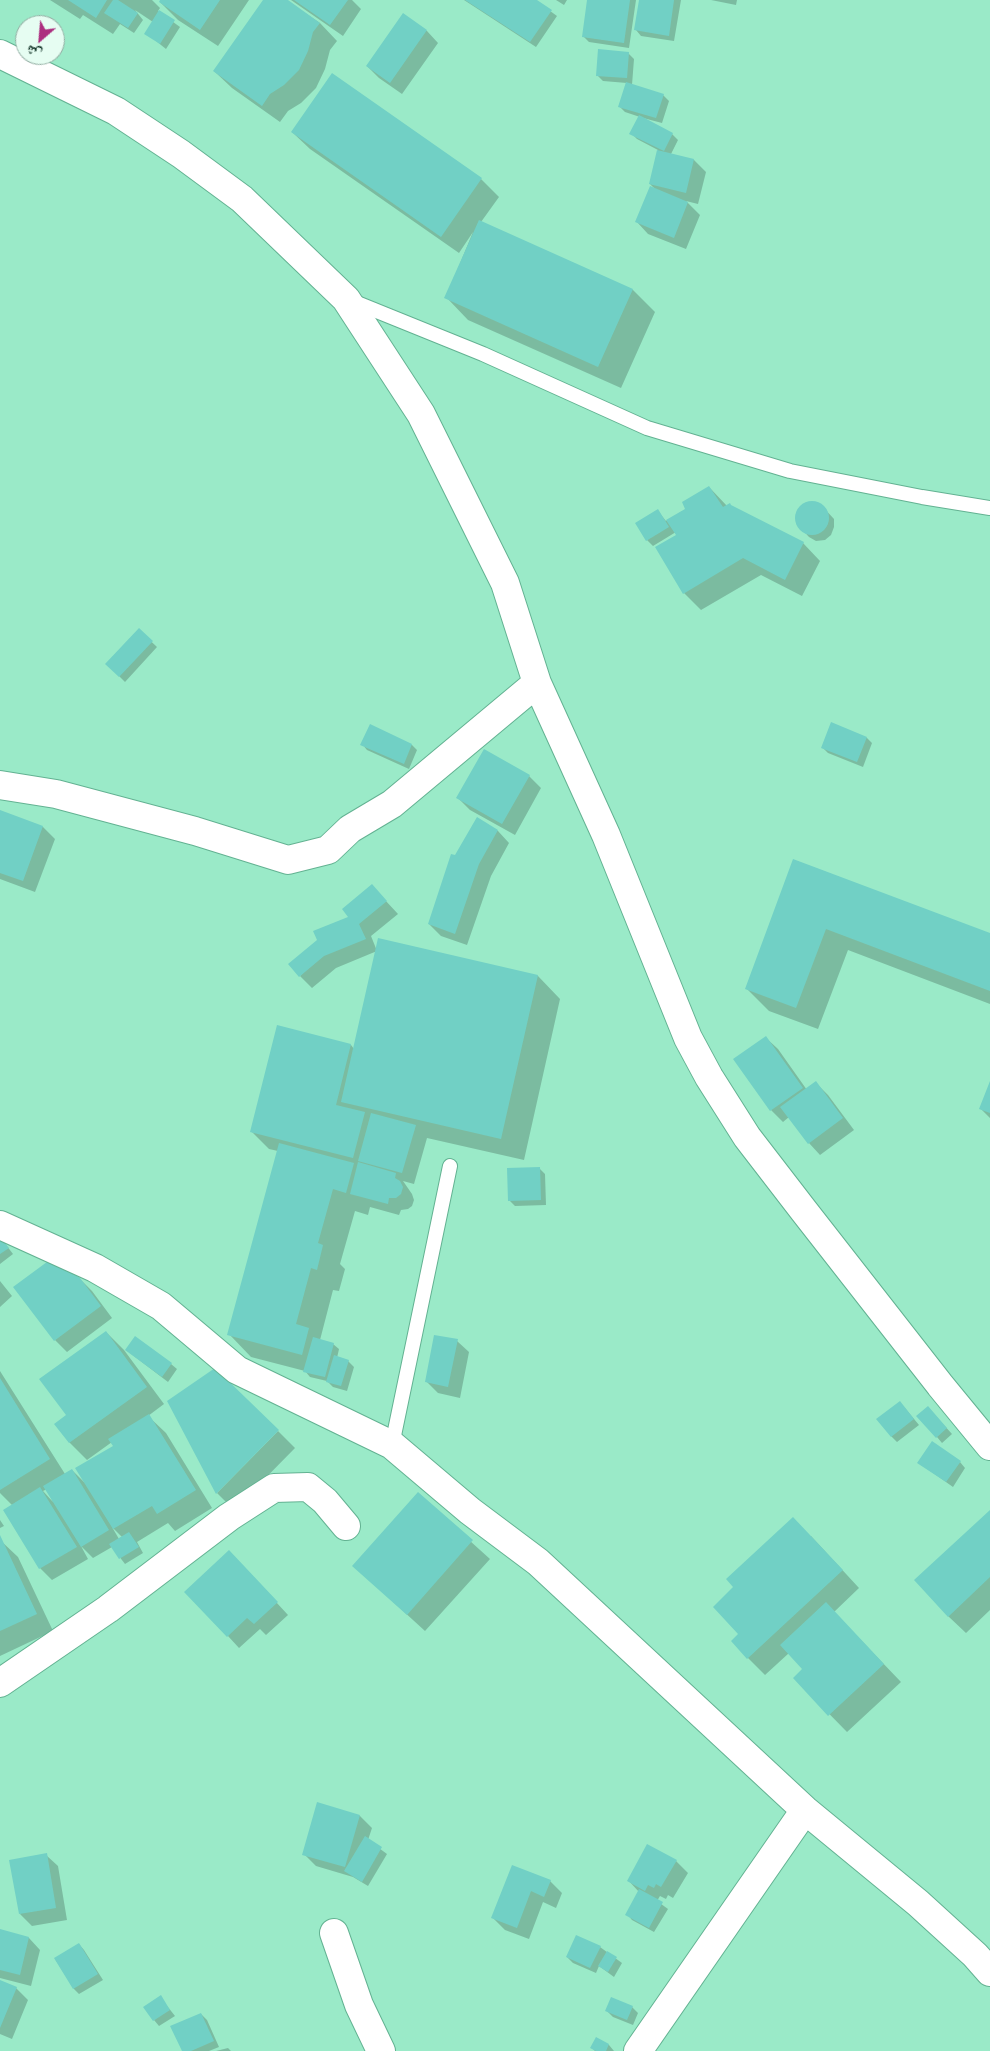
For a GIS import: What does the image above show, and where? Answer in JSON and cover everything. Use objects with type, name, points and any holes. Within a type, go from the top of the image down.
[{"type":"street","points":[[0,54],[116,111],[180,154],[242,199],[346,299],[421,414],[454,477],[505,583],[537,682],[606,835],[688,1038],[709,1077],[747,1137],[990,1446]]},
{"type":"street","points":[[0,785],[56,794],[195,831],[288,860],[328,850],[350,829],[392,804],[537,682]]},
{"type":"street","points":[[0,1225],[95,1268],[161,1306],[237,1370],[392,1445],[470,1511],[538,1562],[805,1810],[918,1902],[975,1955],[990,1972]]},
{"type":"street","points":[[0,1683],[108,1609],[229,1517],[274,1488],[308,1487],[325,1501],[346,1526]]},
{"type":"street","points":[[638,2051],[805,1810]]},
{"type":"street","points":[[334,1933],[359,2004],[381,2051]]},
{"type":"lane","points":[[346,299],[483,354],[647,428],[790,471],[922,497],[990,508]]},
{"type":"lane","points":[[392,1445],[450,1166]]},
{"type":"building","points":[[68,0],[107,0],[96,18]]},
{"type":"building","points":[[113,0],[118,0],[138,13],[128,28],[104,13]]},
{"type":"building","points":[[160,0],[220,0],[200,30],[159,2]]},
{"type":"building","points":[[263,0],[288,0],[320,23],[313,32],[308,51],[299,70],[284,85],[270,94],[262,106],[213,71]]},
{"type":"building","points":[[294,0],[348,0],[330,25]]},
{"type":"building","points":[[465,0],[537,0],[552,10],[530,42]]},
{"type":"building","points":[[587,0],[630,0],[624,43],[582,37]]},
{"type":"building","points":[[639,0],[674,0],[669,36],[634,30]]},
{"type":"building","points":[[159,10],[175,20],[160,44],[144,34]]},
{"type":"building","points":[[403,13],[427,30],[390,83],[366,66]]},
{"type":"building","points":[[598,49],[629,52],[627,78],[596,76]]},
{"type":"building","points":[[332,73],[482,178],[441,237],[291,132]]},
{"type":"building","points":[[626,82],[664,94],[656,118],[618,107]]},
{"type":"building","points":[[639,115],[673,133],[664,151],[629,134]]},
{"type":"building","points":[[657,150],[694,159],[686,193],[649,184]]},
{"type":"building","points":[[650,186],[688,202],[674,238],[635,222]]},
{"type":"building","points":[[479,220],[633,289],[598,367],[444,298]]},
{"type":"building","points":[[709,486],[723,507],[730,503],[804,542],[785,580],[743,558],[683,594],[655,547],[676,535],[666,520],[685,509],[682,502]]},
{"type":"building","points":[[812,501],[824,506],[829,518],[824,530],[812,535],[800,530],[795,518],[800,506]]},
{"type":"building","points":[[658,509],[669,527],[646,541],[635,523]]},
{"type":"building","points":[[139,628],[153,641],[119,677],[105,664]]},
{"type":"building","points":[[831,722],[867,737],[857,762],[821,748]]},
{"type":"building","points":[[370,724],[412,744],[404,764],[360,745]]},
{"type":"building","points":[[484,749],[530,775],[502,824],[456,798]]},
{"type":"building","points":[[0,810],[43,826],[23,881],[0,873]]},
{"type":"building","points":[[477,817],[498,830],[479,864],[455,934],[428,924],[451,854],[455,855]]},
{"type":"building","points":[[793,859],[990,933],[990,991],[826,929],[796,1008],[745,989]]},
{"type":"building","points":[[372,884],[387,901],[359,924],[366,939],[324,956],[299,977],[288,964],[317,940],[313,931],[348,917],[342,909]]},
{"type":"building","points":[[378,938],[538,975],[501,1139],[341,1102]]},
{"type":"building","points":[[277,1025],[351,1044],[336,1105],[365,1112],[353,1158],[250,1132]]},
{"type":"building","points":[[766,1036],[803,1088],[770,1111],[733,1059]]},
{"type":"building","points":[[816,1081],[843,1118],[808,1144],[780,1107]]},
{"type":"building","points":[[990,1081],[990,1113],[979,1109]]},
{"type":"building","points":[[371,1113],[416,1125],[402,1173],[358,1161]]},
{"type":"building","points":[[279,1143],[354,1163],[346,1193],[333,1189],[318,1243],[323,1245],[317,1270],[311,1268],[296,1324],[309,1328],[302,1355],[227,1335]]},
{"type":"building","points":[[358,1162],[396,1173],[395,1178],[400,1181],[403,1187],[401,1194],[396,1198],[389,1198],[388,1204],[350,1194]]},
{"type":"building","points":[[540,1167],[541,1200],[508,1201],[507,1168]]},
{"type":"building","points":[[0,1237],[9,1248],[0,1254]]},
{"type":"building","points":[[51,1259],[80,1278],[101,1306],[54,1341],[13,1287]]},
{"type":"building","points":[[106,1331],[147,1387],[69,1443],[54,1424],[66,1415],[39,1379]]},
{"type":"building","points":[[434,1335],[458,1339],[448,1387],[425,1382]]},
{"type":"building","points":[[135,1336],[172,1363],[162,1377],[125,1350]]},
{"type":"building","points":[[313,1337],[334,1343],[325,1377],[303,1372]]},
{"type":"building","points":[[334,1355],[349,1360],[341,1386],[326,1382]]},
{"type":"building","points":[[215,1368],[279,1430],[216,1494],[167,1401]]},
{"type":"building","points":[[0,1378],[50,1459],[0,1490]]},
{"type":"building","points":[[900,1401],[914,1419],[891,1437],[876,1419]]},
{"type":"building","points":[[928,1406],[947,1428],[936,1438],[916,1416]]},
{"type":"building","points":[[149,1414],[196,1490],[157,1514],[152,1506],[113,1529],[75,1468],[113,1446],[108,1439]]},
{"type":"building","points":[[932,1441],[961,1461],[946,1482],[917,1463]]},
{"type":"building","points":[[72,1469],[109,1530],[81,1547],[43,1486]]},
{"type":"building","points":[[40,1487],[77,1547],[39,1569],[3,1510]]},
{"type":"building","points":[[418,1492],[473,1540],[407,1615],[352,1566]]},
{"type":"building","points":[[990,1510],[990,1577],[948,1617],[914,1580]]},
{"type":"building","points":[[793,1517],[843,1570],[747,1659],[731,1641],[738,1634],[713,1607],[733,1587],[726,1579]]},
{"type":"building","points":[[129,1532],[139,1547],[119,1559],[109,1544]]},
{"type":"building","points":[[0,1535],[37,1614],[0,1631]]},
{"type":"building","points":[[229,1550],[278,1602],[254,1624],[247,1618],[227,1637],[184,1592]]},
{"type":"building","points":[[826,1602],[884,1664],[828,1716],[793,1678],[802,1669],[780,1645]]},
{"type":"building","points":[[317,1802],[360,1815],[345,1867],[302,1855]]},
{"type":"building","points":[[365,1836],[382,1847],[362,1882],[344,1871]]},
{"type":"building","points":[[647,1844],[677,1860],[661,1887],[656,1884],[654,1888],[648,1885],[645,1891],[627,1881]]},
{"type":"building","points":[[47,1853],[56,1908],[19,1914],[9,1860]]},
{"type":"building","points":[[512,1865],[551,1880],[544,1897],[531,1891],[517,1928],[491,1918]]},
{"type":"building","points":[[639,1889],[663,1902],[649,1928],[625,1915]]},
{"type":"building","points":[[0,1929],[29,1937],[20,1975],[0,1970]]},
{"type":"building","points":[[576,1935],[601,1946],[590,1968],[566,1957]]},
{"type":"building","points":[[79,1943],[98,1974],[73,1989],[54,1958]]},
{"type":"building","points":[[607,1951],[617,1957],[608,1972],[598,1966]]},
{"type":"building","points":[[0,1980],[17,1987],[0,2028]]},
{"type":"building","points":[[161,1995],[170,2010],[153,2021],[143,2007]]},
{"type":"building","points":[[611,1997],[633,2006],[627,2020],[605,2011]]},
{"type":"building","points":[[201,2013],[214,2041],[191,2051],[182,2051],[170,2026]]},
{"type":"building","points":[[596,2037],[609,2044],[606,2051],[596,2051],[590,2048]]}]
